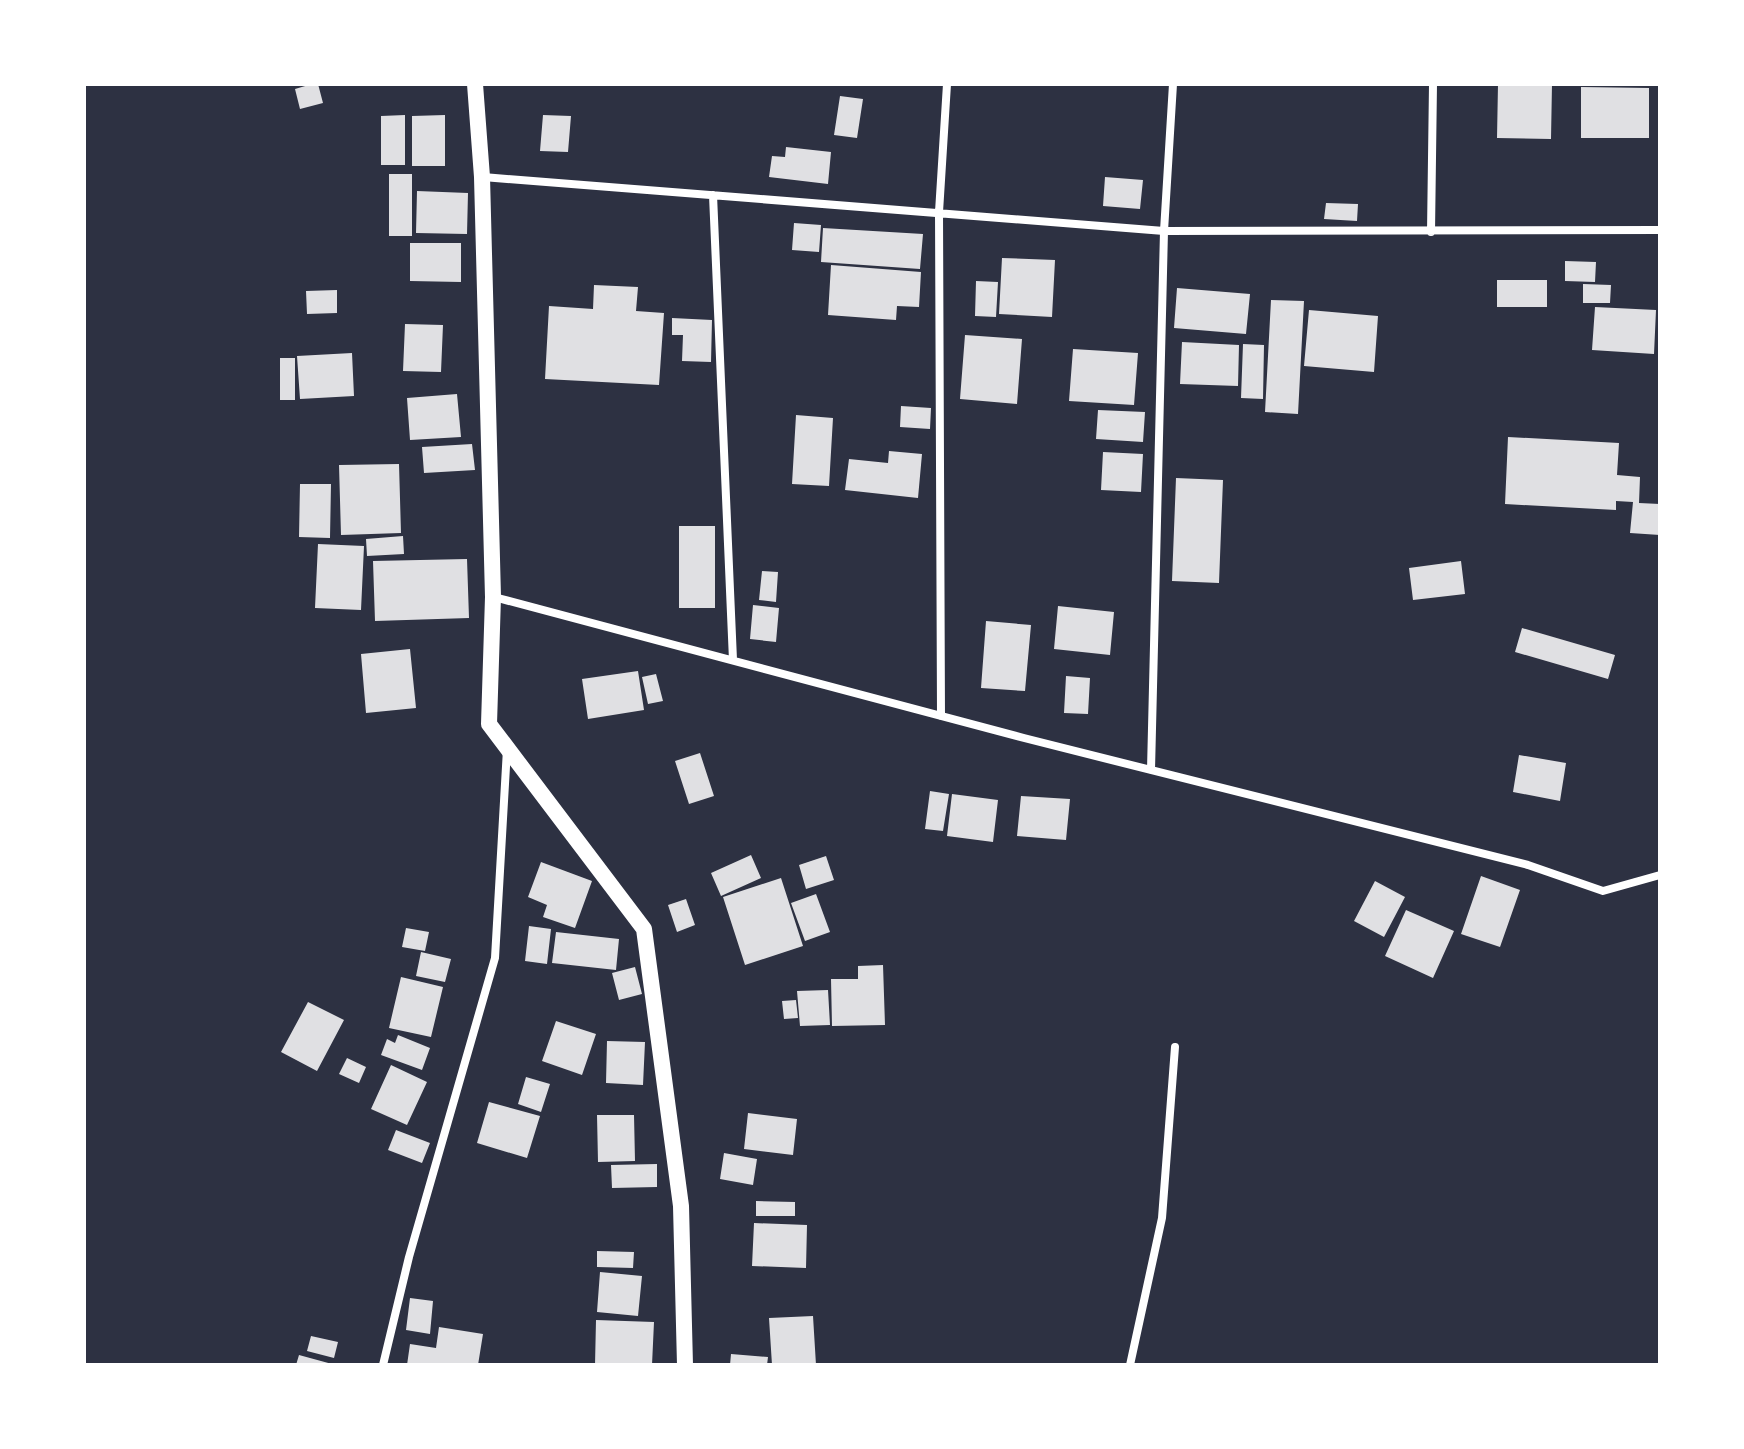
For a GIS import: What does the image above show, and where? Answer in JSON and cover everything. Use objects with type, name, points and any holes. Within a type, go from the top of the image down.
[{"type":"main road","points":[[475,84],[482,177],[493,597],[489,724],[644,929],[681,1206],[685,1365]]},
{"type":"street","points":[[941,716],[939,212],[947,84]]},
{"type":"street","points":[[1151,770],[1164,231],[1173,84]]},
{"type":"street","points":[[1431,232],[1433,84]]},
{"type":"street","points":[[482,177],[1164,231],[1660,230]]},
{"type":"street","points":[[713,195],[733,660]]},
{"type":"street","points":[[493,597],[941,716],[1528,865],[1603,891],[1660,875]]},
{"type":"street","points":[[383,1365],[409,1257],[495,958],[507,748]]},
{"type":"street","points":[[1130,1365],[1162,1218],[1175,1047]]},
{"type":"building","points":[[318,84],[323,103],[300,109],[295,89]]},
{"type":"building","points":[[1498,84],[1552,84],[1551,139],[1497,138]]},
{"type":"building","points":[[1581,87],[1649,88],[1649,138],[1581,138]]},
{"type":"building","points":[[840,96],[863,99],[857,138],[834,135]]},
{"type":"building","points":[[405,115],[405,165],[381,165],[381,116]]},
{"type":"building","points":[[445,115],[445,166],[412,166],[412,116]]},
{"type":"building","points":[[543,115],[571,116],[568,152],[540,151]]},
{"type":"building","points":[[786,147],[831,152],[828,184],[769,177],[772,156],[785,157]]},
{"type":"building","points":[[389,174],[412,174],[412,236],[389,236]]},
{"type":"building","points":[[1105,177],[1143,180],[1140,209],[1103,206]]},
{"type":"building","points":[[417,191],[468,193],[467,234],[416,233]]},
{"type":"building","points":[[1326,203],[1358,204],[1357,221],[1324,219]]},
{"type":"building","points":[[794,223],[821,225],[819,252],[792,250]]},
{"type":"building","points":[[823,228],[923,234],[920,269],[821,262]]},
{"type":"building","points":[[410,243],[461,243],[461,282],[410,281]]},
{"type":"building","points":[[1002,258],[1055,260],[1052,317],[999,314]]},
{"type":"building","points":[[1565,261],[1596,262],[1595,282],[1565,281]]},
{"type":"building","points":[[831,265],[921,272],[919,307],[897,306],[896,320],[828,315]]},
{"type":"building","points":[[1497,280],[1547,280],[1547,307],[1497,307]]},
{"type":"building","points":[[976,281],[998,282],[996,317],[975,316]]},
{"type":"building","points":[[1583,284],[1611,285],[1610,303],[1583,303]]},
{"type":"building","points":[[594,285],[638,287],[636,311],[664,313],[659,385],[545,379],[549,306],[593,309]]},
{"type":"building","points":[[1177,288],[1250,294],[1246,334],[1174,328]]},
{"type":"building","points":[[337,290],[337,313],[307,314],[306,291]]},
{"type":"building","points":[[1271,300],[1304,301],[1298,414],[1265,412]]},
{"type":"building","points":[[1595,307],[1656,310],[1654,354],[1592,350]]},
{"type":"building","points":[[1309,310],[1378,316],[1374,372],[1304,366]]},
{"type":"building","points":[[672,318],[712,320],[711,362],[682,361],[683,335],[672,335]]},
{"type":"building","points":[[405,324],[443,325],[441,372],[403,371]]},
{"type":"building","points":[[965,335],[1022,339],[1017,404],[960,399]]},
{"type":"building","points":[[1182,342],[1239,345],[1238,386],[1180,384]]},
{"type":"building","points":[[1243,344],[1264,345],[1263,399],[1241,398]]},
{"type":"building","points":[[1073,349],[1138,353],[1134,405],[1069,401]]},
{"type":"building","points":[[352,353],[354,396],[300,399],[297,356]]},
{"type":"building","points":[[280,358],[295,358],[295,400],[280,400]]},
{"type":"building","points":[[457,394],[461,437],[410,440],[407,398]]},
{"type":"building","points":[[901,406],[931,408],[930,429],[900,427]]},
{"type":"building","points":[[1098,410],[1145,412],[1143,442],[1096,439]]},
{"type":"building","points":[[796,415],[833,418],[829,486],[792,484]]},
{"type":"building","points":[[1508,437],[1619,443],[1617,475],[1640,477],[1639,503],[1660,504],[1660,535],[1630,533],[1633,502],[1616,501],[1616,510],[1505,504]]},
{"type":"building","points":[[472,444],[475,470],[424,473],[422,447]]},
{"type":"building","points":[[889,451],[922,454],[918,498],[845,490],[849,459],[888,463]]},
{"type":"building","points":[[1103,452],[1143,454],[1141,492],[1101,490]]},
{"type":"building","points":[[399,464],[401,533],[341,535],[339,465]]},
{"type":"building","points":[[1176,478],[1223,480],[1219,583],[1172,581]]},
{"type":"building","points":[[300,484],[331,484],[330,538],[299,537]]},
{"type":"building","points":[[679,526],[715,526],[715,608],[679,608]]},
{"type":"building","points":[[403,536],[404,554],[367,556],[366,539]]},
{"type":"building","points":[[318,544],[364,546],[361,610],[315,608]]},
{"type":"building","points":[[467,559],[469,618],[375,621],[373,561]]},
{"type":"building","points":[[1461,561],[1465,594],[1413,600],[1409,568]]},
{"type":"building","points":[[762,571],[778,572],[776,602],[759,600]]},
{"type":"building","points":[[753,605],[779,608],[776,642],[750,639]]},
{"type":"building","points":[[1058,606],[1114,612],[1110,655],[1054,649]]},
{"type":"building","points":[[986,621],[1031,625],[1025,691],[981,688]]},
{"type":"building","points":[[1522,628],[1615,655],[1608,679],[1515,652]]},
{"type":"building","points":[[410,649],[416,708],[366,713],[361,654]]},
{"type":"building","points":[[638,671],[644,710],[588,719],[582,679]]},
{"type":"building","points":[[656,674],[663,701],[648,704],[642,677]]},
{"type":"building","points":[[1066,676],[1090,678],[1088,714],[1064,713]]},
{"type":"building","points":[[700,753],[714,796],[689,804],[675,761]]},
{"type":"building","points":[[1519,755],[1566,763],[1560,801],[1513,792]]},
{"type":"building","points":[[930,791],[949,794],[943,831],[925,829]]},
{"type":"building","points":[[952,794],[998,800],[993,842],[947,836]]},
{"type":"building","points":[[1021,796],[1070,799],[1066,840],[1017,836]]},
{"type":"building","points":[[751,855],[761,878],[721,896],[711,873]]},
{"type":"building","points":[[826,856],[834,880],[806,889],[799,865]]},
{"type":"building","points":[[541,862],[592,881],[575,928],[543,917],[547,905],[528,897]]},
{"type":"building","points":[[1481,876],[1520,890],[1500,947],[1461,934]]},
{"type":"building","points":[[781,878],[803,946],[745,965],[723,897]]},
{"type":"building","points":[[1375,881],[1405,897],[1384,937],[1354,921]]},
{"type":"building","points":[[816,894],[830,932],[805,941],[791,903]]},
{"type":"building","points":[[686,899],[695,925],[677,932],[668,905]]},
{"type":"building","points":[[1406,910],[1454,931],[1433,978],[1385,956]]},
{"type":"building","points":[[529,926],[551,929],[547,964],[525,961]]},
{"type":"building","points":[[406,928],[429,932],[425,951],[402,947]]},
{"type":"building","points":[[556,932],[619,939],[616,970],[552,963]]},
{"type":"building","points":[[421,952],[451,959],[445,982],[416,976]]},
{"type":"building","points":[[883,965],[885,1025],[832,1026],[831,979],[858,979],[858,966]]},
{"type":"building","points":[[635,967],[642,994],[619,1000],[612,973]]},
{"type":"building","points":[[401,977],[443,987],[431,1037],[389,1028]]},
{"type":"building","points":[[828,990],[830,1025],[800,1026],[797,991]]},
{"type":"building","points":[[796,1000],[798,1018],[784,1019],[782,1001]]},
{"type":"building","points":[[308,1002],[344,1020],[317,1071],[281,1052]]},
{"type":"building","points":[[556,1021],[596,1034],[582,1075],[542,1061]]},
{"type":"building","points":[[398,1035],[430,1048],[422,1070],[381,1055],[387,1039],[395,1043]]},
{"type":"building","points":[[607,1041],[645,1042],[643,1085],[606,1083]]},
{"type":"building","points":[[347,1058],[366,1067],[359,1083],[339,1074]]},
{"type":"building","points":[[391,1065],[427,1082],[407,1125],[371,1109]]},
{"type":"building","points":[[526,1077],[550,1084],[541,1112],[518,1104]]},
{"type":"building","points":[[489,1102],[540,1116],[527,1158],[477,1143]]},
{"type":"building","points":[[748,1113],[797,1119],[793,1155],[744,1149]]},
{"type":"building","points":[[597,1115],[634,1115],[635,1161],[598,1162]]},
{"type":"building","points":[[396,1130],[430,1143],[422,1163],[388,1150]]},
{"type":"building","points":[[724,1153],[757,1159],[753,1185],[720,1179]]},
{"type":"building","points":[[657,1164],[657,1187],[612,1188],[611,1165]]},
{"type":"building","points":[[756,1201],[795,1202],[795,1216],[756,1216]]},
{"type":"building","points":[[754,1223],[807,1225],[806,1268],[752,1266]]},
{"type":"building","points":[[597,1251],[634,1252],[633,1268],[597,1267]]},
{"type":"building","points":[[600,1272],[642,1276],[638,1316],[597,1312]]},
{"type":"building","points":[[410,1298],[433,1301],[430,1334],[406,1330]]},
{"type":"building","points":[[813,1316],[816,1365],[772,1365],[769,1318]]},
{"type":"building","points":[[596,1320],[654,1322],[652,1365],[595,1365]]},
{"type":"building","points":[[439,1327],[483,1334],[478,1365],[407,1365],[410,1344],[436,1348]]},
{"type":"building","points":[[311,1336],[338,1342],[334,1358],[307,1351]]},
{"type":"building","points":[[731,1354],[768,1357],[767,1365],[730,1365]]},
{"type":"building","points":[[299,1355],[332,1364],[332,1365],[296,1365]]}]
